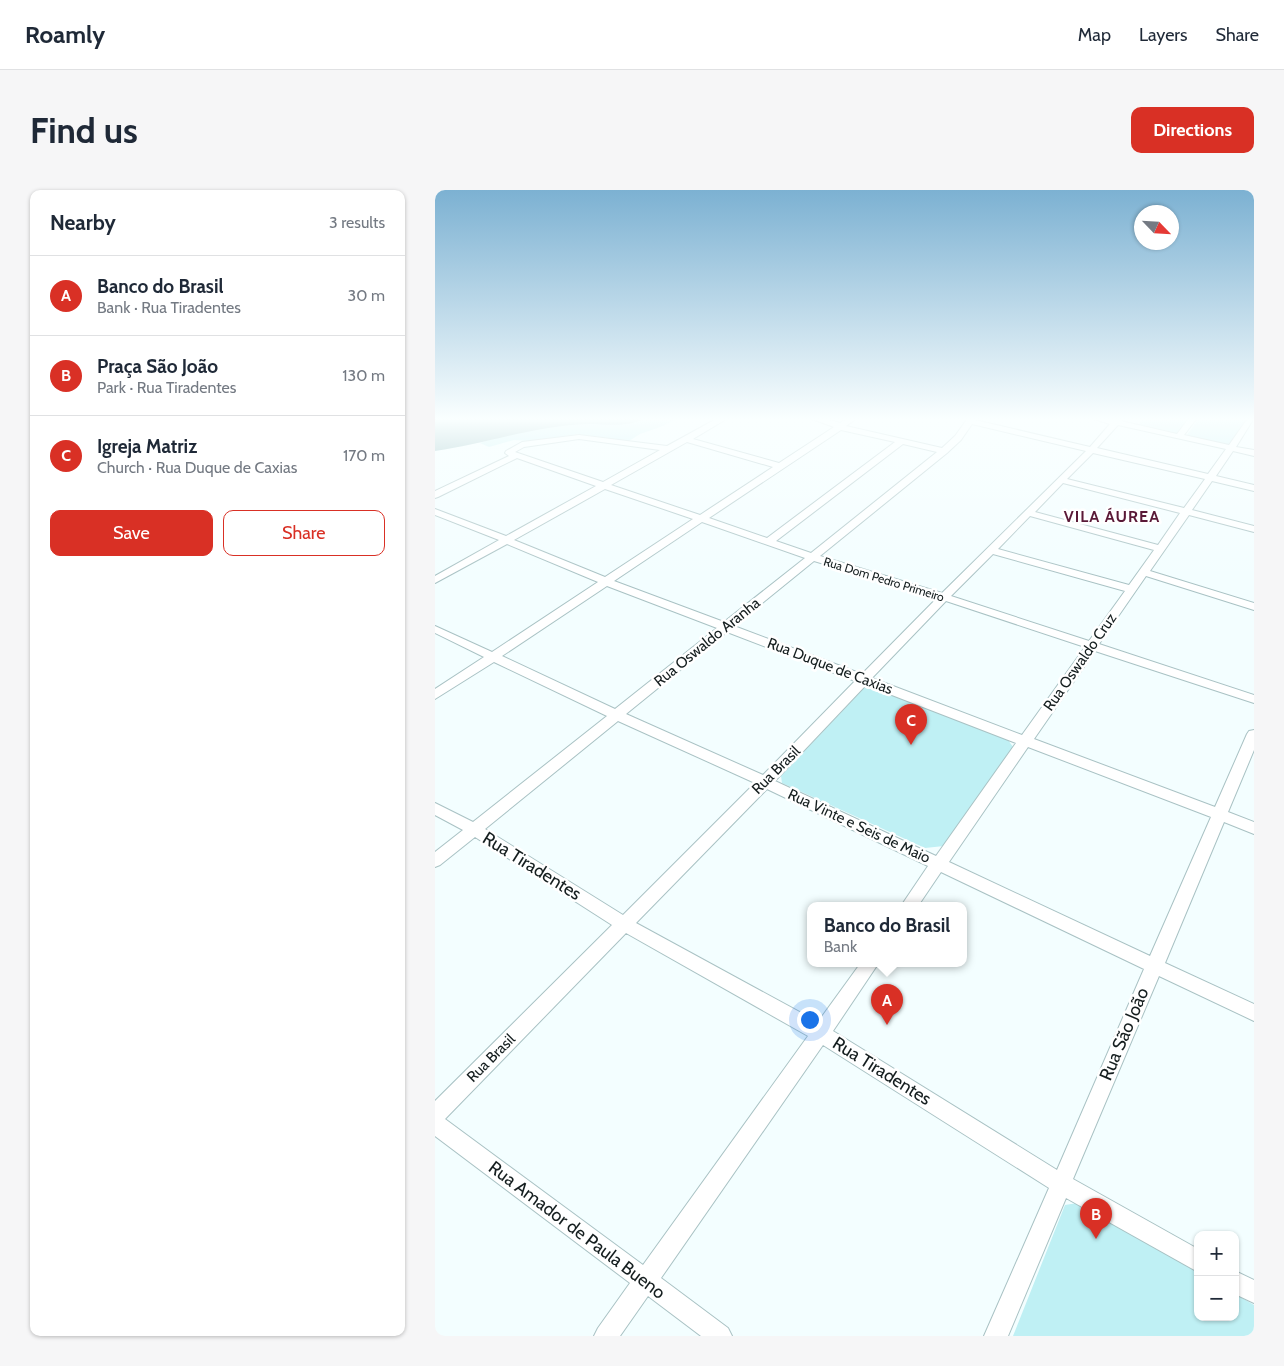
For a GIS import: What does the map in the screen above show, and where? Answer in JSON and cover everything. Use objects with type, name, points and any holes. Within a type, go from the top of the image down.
[{"type":"street","points":[[435,495],[483,471]]},
{"type":"street","name":"Rua Dom Pedro Primeiro","points":[[562,471],[813,557],[944,597],[1254,699]]},
{"type":"street","points":[[435,580],[627,471]]},
{"type":"street","points":[[435,694],[773,471]]},
{"type":"street","points":[[768,542],[862,471]]},
{"type":"street","name":"Rua Oswaldo Aranha","points":[[435,861],[919,471]]},
{"type":"street","name":"Rua Brasil","points":[[435,1115],[765,782],[944,597],[1070,471]]},
{"type":"street","points":[[1184,471],[1254,488]]},
{"type":"street","name":"Rua Oswaldo Cruz","points":[[912,902],[1093,646],[1130,589],[1216,471]]},
{"type":"street","points":[[1062,480],[1254,529]]},
{"type":"street","name":"Rua Duque de Caxias","points":[[435,512],[607,582],[1254,828]]},
{"type":"street","points":[[1028,513],[1159,548]]},
{"type":"street","points":[[992,550],[1130,589]]},
{"type":"street","points":[[1143,572],[1254,608]]},
{"type":"street","name":"Rua Vinte e Seis de Maio","points":[[435,629],[616,715],[765,782],[1254,1013]]},
{"type":"street","name":"Rua São João","points":[[996,1336],[1254,734]]},
{"type":"street","name":"Rua Tiradentes","points":[[435,808],[474,830],[624,924],[822,1034],[1061,1184],[1194,1259]]},
{"type":"street","points":[[606,1336],[868,967]]},
{"type":"street","name":"Rua Amador de Paula Bueno","points":[[435,1124],[720,1336]]},
{"type":"street","points":[[1239,1284],[1254,1292]]},
{"type":"shaded area","points":[[874,685],[1006,737],[1013,747],[944,846],[925,848],[782,783],[781,776],[866,686]]},
{"type":"shaded area","points":[[1078,1203],[1194,1270],[1194,1321],[1239,1321],[1239,1296],[1254,1305],[1254,1336],[1013,1336],[1065,1205]]},
{"type":"place","name":"Igreja Matriz","points":[[911,745]]},
{"type":"place","name":"Banco do Brasil","points":[[887,1025]]},
{"type":"place","name":"Praça São João","points":[[1096,1239]]},
{"type":"district","name":"VILA ÁUREA","points":[[1112,516]]}]
